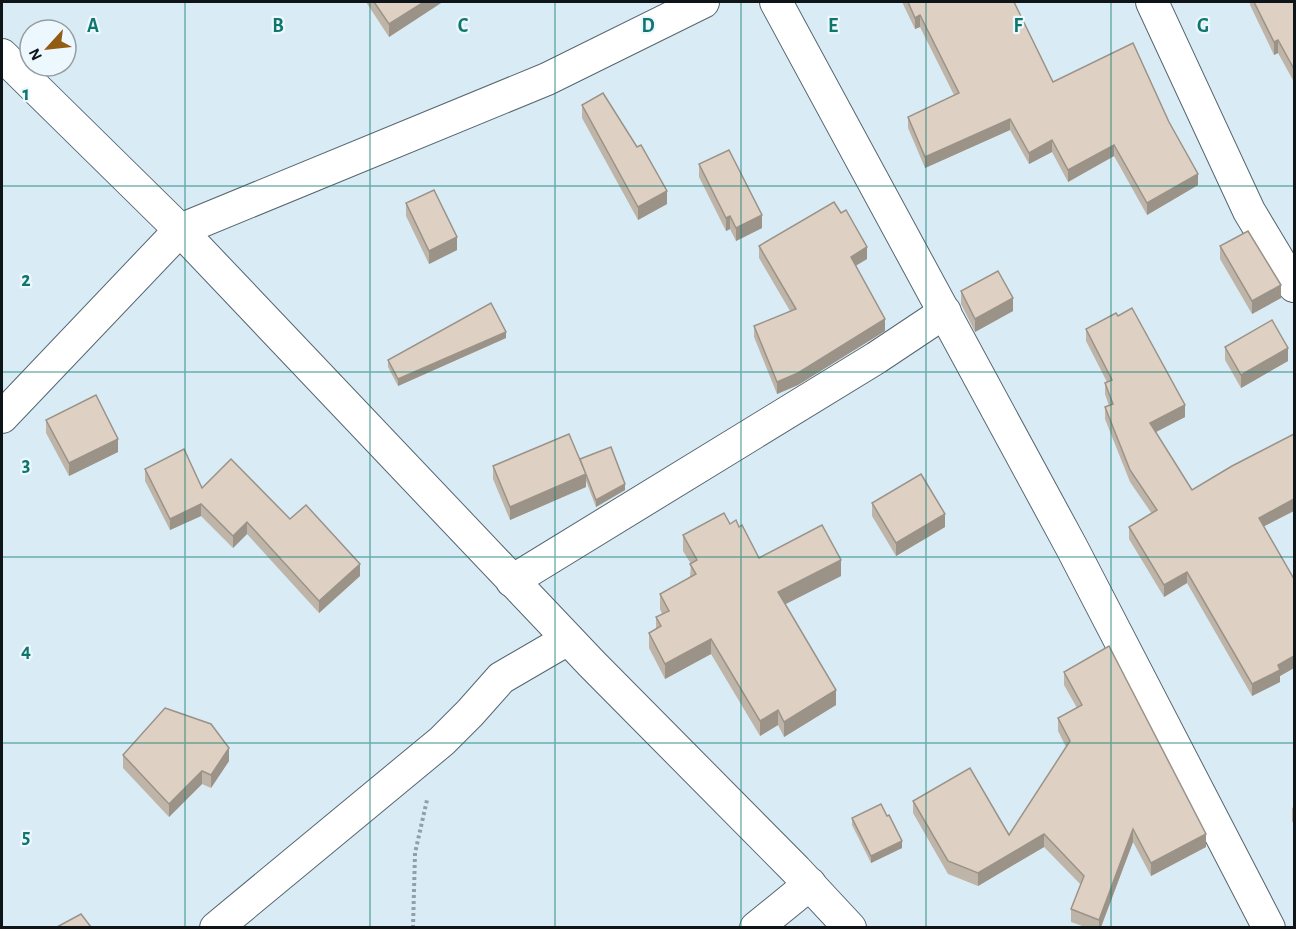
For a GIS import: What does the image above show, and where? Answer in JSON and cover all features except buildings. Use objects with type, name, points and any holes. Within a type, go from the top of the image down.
[{"type":"street","points":[[2,417],[180,230],[547,79],[703,2]]},
{"type":"street","points":[[776,2],[1071,548],[1269,927]]},
{"type":"street","points":[[1152,2],[1249,212],[1294,286]]},
{"type":"street","points":[[2,55],[180,230],[568,639],[850,927]]},
{"type":"street","points":[[512,580],[876,358],[945,312]]},
{"type":"street","points":[[216,927],[442,741],[501,678],[568,639]]},
{"type":"street","points":[[756,927],[810,884]]},
{"type":"path","points":[[413,927],[414,853],[428,797]]}]
